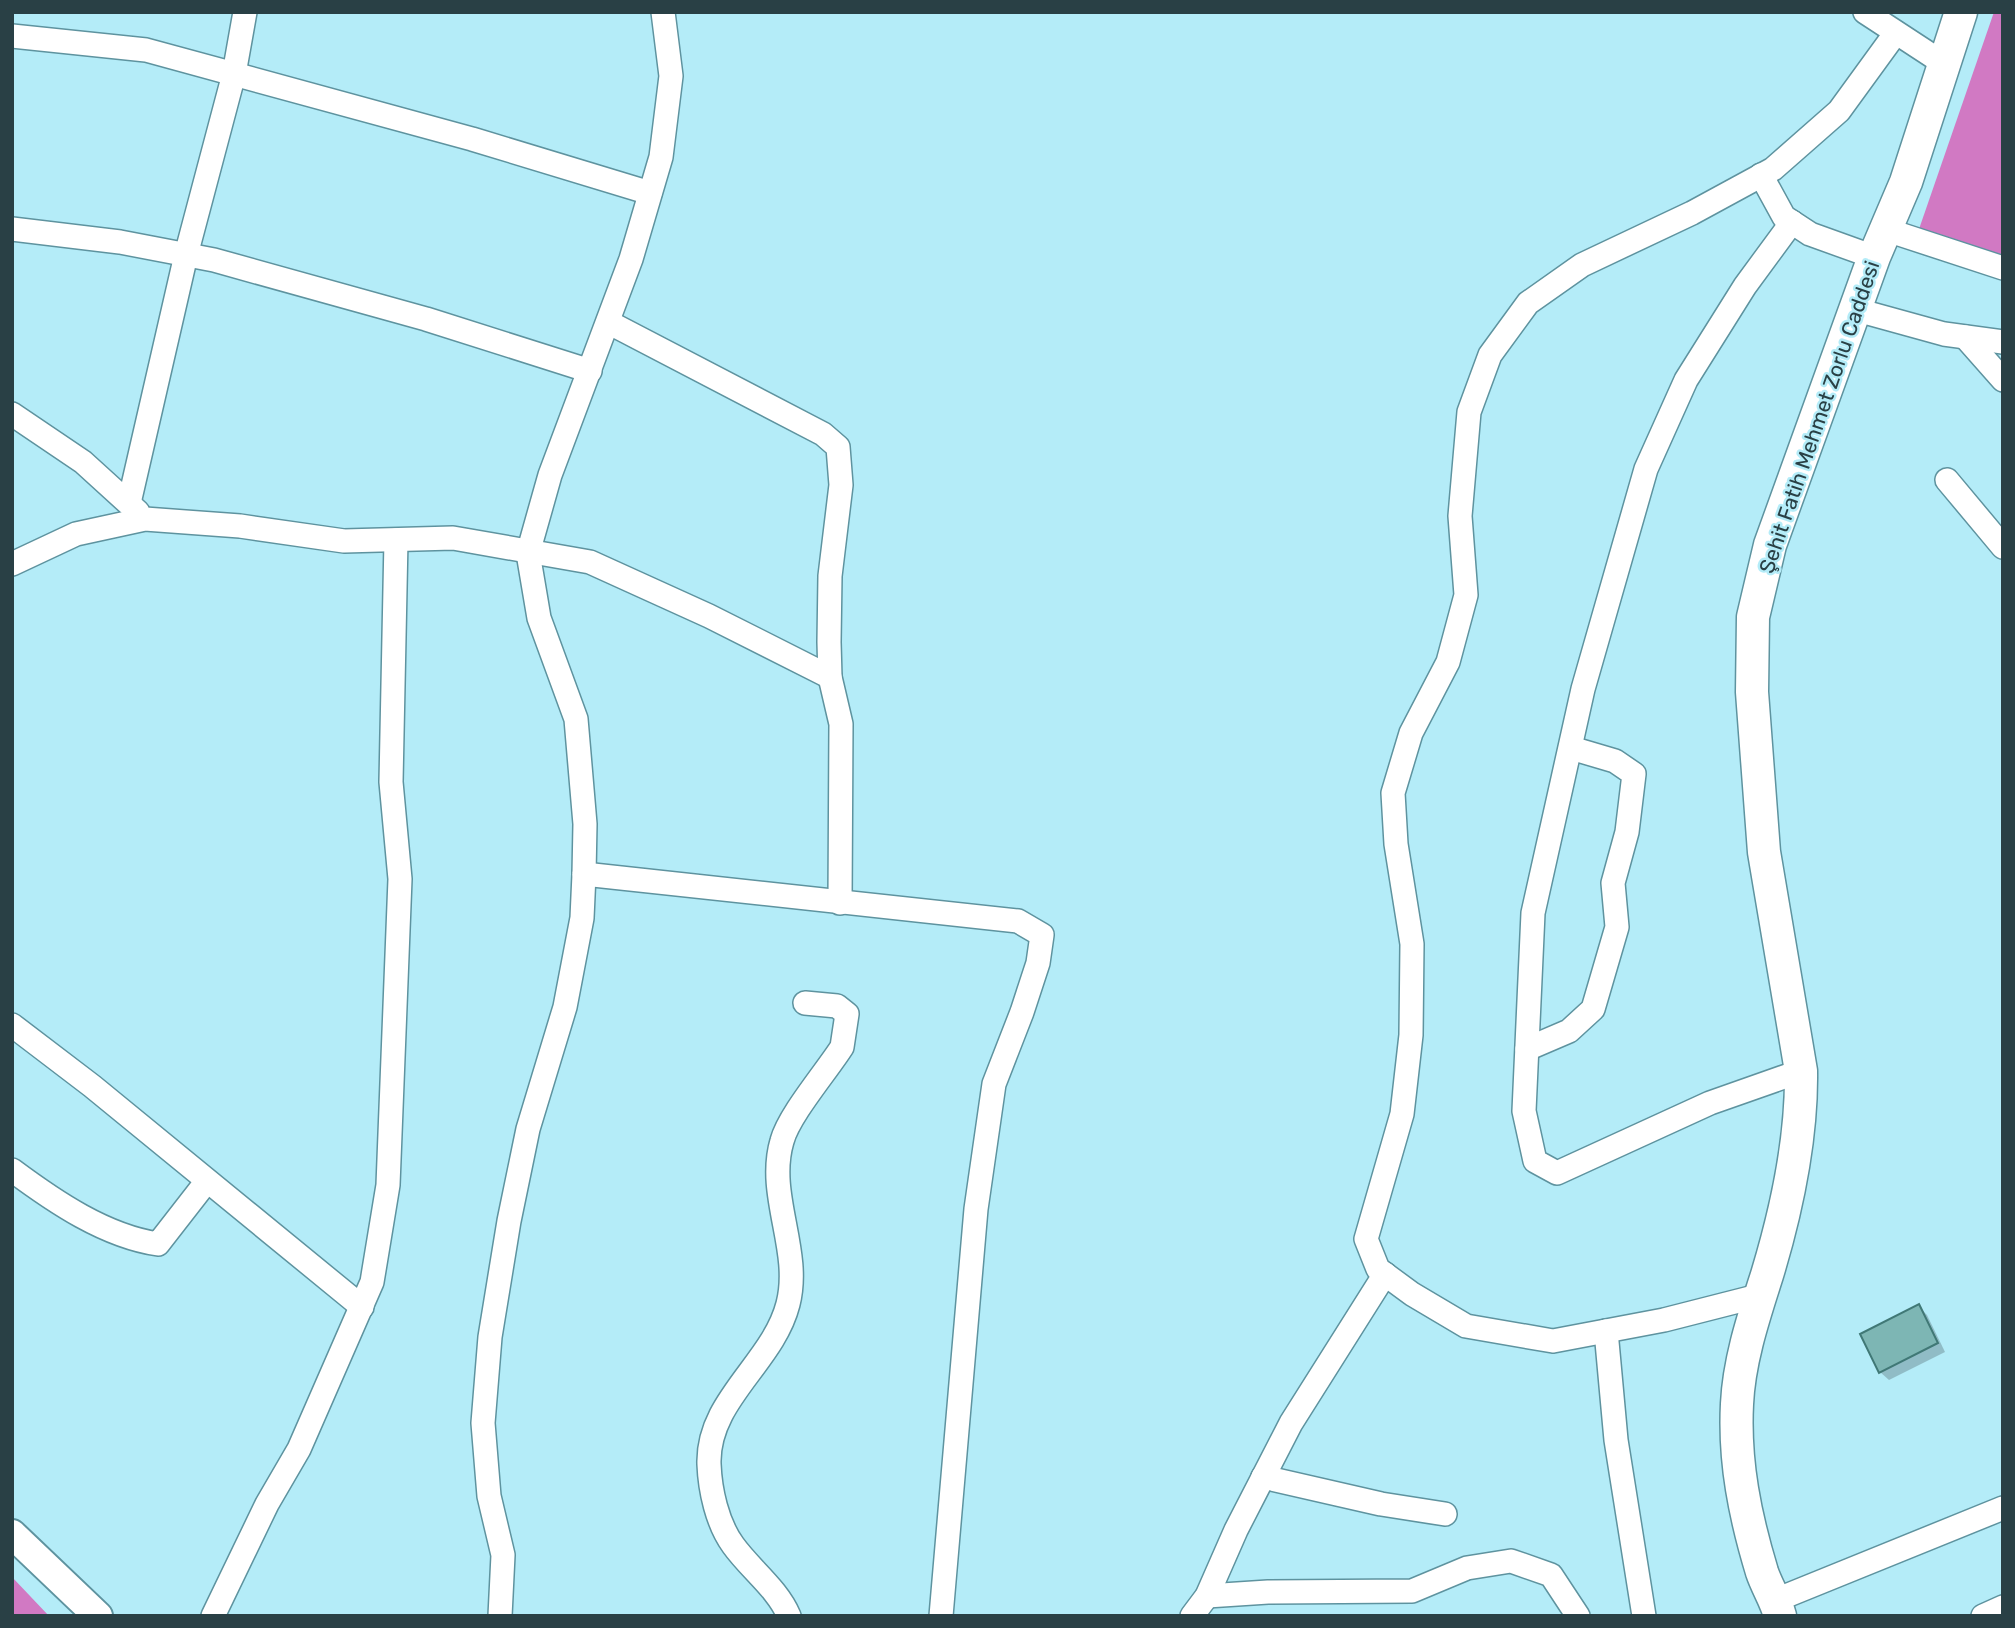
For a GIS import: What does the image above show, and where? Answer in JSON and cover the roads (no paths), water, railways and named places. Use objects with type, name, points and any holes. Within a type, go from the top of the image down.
[{"type":"main road","name":"Şehit Fatih Mehmet Zorlu Caddesi","points":[[1778,1608],[1766,1584],[1752,1540],[1738,1475],[1737,1401],[1758,1296],[1766,1278],[1793,1166],[1801,1071],[1764,852],[1752,692],[1753,617],[1770,545],[1946,65],[1961,12]]},
{"type":"street","points":[[137,511],[186,255],[234,74],[245,12]]},
{"type":"street","points":[[499,1616],[503,1555],[489,1496],[483,1423],[490,1337],[509,1221],[528,1129],[565,1007],[582,918],[584,874],[585,824],[576,719],[539,618],[528,553],[550,475],[608,323],[661,157],[671,76],[663,12]]},
{"type":"street","points":[[1865,12],[1946,65]]},
{"type":"street","points":[[1758,1296],[1553,1341],[1466,1326],[1378,1269],[1366,1239],[1402,1114],[1411,1035],[1412,944],[1396,844],[1393,793],[1411,733],[1448,662],[1466,595],[1460,516],[1469,412],[1490,355],[1528,303],[1582,265],[1692,214],[1761,175],[1839,111],[1895,34]]},
{"type":"street","points":[[12,36],[146,50],[472,139],[650,193]]},
{"type":"street","points":[[1761,175],[1784,217],[1810,234],[1881,244],[2003,268]]},
{"type":"street","points":[[1793,222],[1745,286],[1686,380],[1646,469],[1583,689],[1533,913],[1524,1111],[1535,1161],[1557,1173],[1710,1103],[1801,1071]]},
{"type":"street","points":[[12,229],[120,242],[186,255],[426,319],[590,370]]},
{"type":"street","points":[[1857,310],[1965,337],[2003,342]]},
{"type":"street","points":[[608,323],[823,434],[838,447],[841,485],[830,576],[830,677],[841,724],[840,903]]},
{"type":"street","points":[[1965,337],[2003,380]]},
{"type":"street","points":[[12,414],[83,462],[137,511]]},
{"type":"street","points":[[1947,480],[2003,547]]},
{"type":"street","points":[[12,564],[76,534],[137,511],[344,541],[453,538],[590,562],[709,616],[830,677]]},
{"type":"street","points":[[213,1616],[267,1504],[299,1449],[372,1282],[388,1185],[400,879],[391,782],[396,540]]},
{"type":"street","points":[[1528,1049],[1569,1031],[1593,1009],[1617,927],[1613,883],[1627,832],[1634,774],[1615,761],[1571,748]]},
{"type":"street","points":[[584,874],[1018,921],[1042,935],[1038,963],[1022,1012],[993,1084],[976,1209],[941,1616]]},
{"type":"street","points":[[789,1616],[759,1574],[732,1545],[714,1500],[709,1462],[719,1416],[772,1336],[788,1306],[792,1268],[778,1181],[782,1138],[842,1047],[847,1031],[847,1014],[837,1006],[805,1003]]},
{"type":"street","points":[[12,1025],[362,1307]]},
{"type":"street","points":[[12,1170],[50,1199],[131,1240],[158,1244],[207,1181]]},
{"type":"street","points":[[1192,1616],[1207,1596],[1291,1423],[1385,1274]]},
{"type":"street","points":[[1606,1331],[1616,1440],[1644,1616]]},
{"type":"street","points":[[1263,1478],[1381,1504],[1445,1514]]},
{"type":"street","points":[[1778,1608],[2003,1508]]},
{"type":"street","points":[[12,1534],[98,1616]]},
{"type":"street","points":[[1207,1596],[1268,1591],[1412,1591],[1467,1568],[1511,1561],[1551,1574],[1578,1616]]},
{"type":"street","points":[[1983,1616],[2003,1607]]}]
